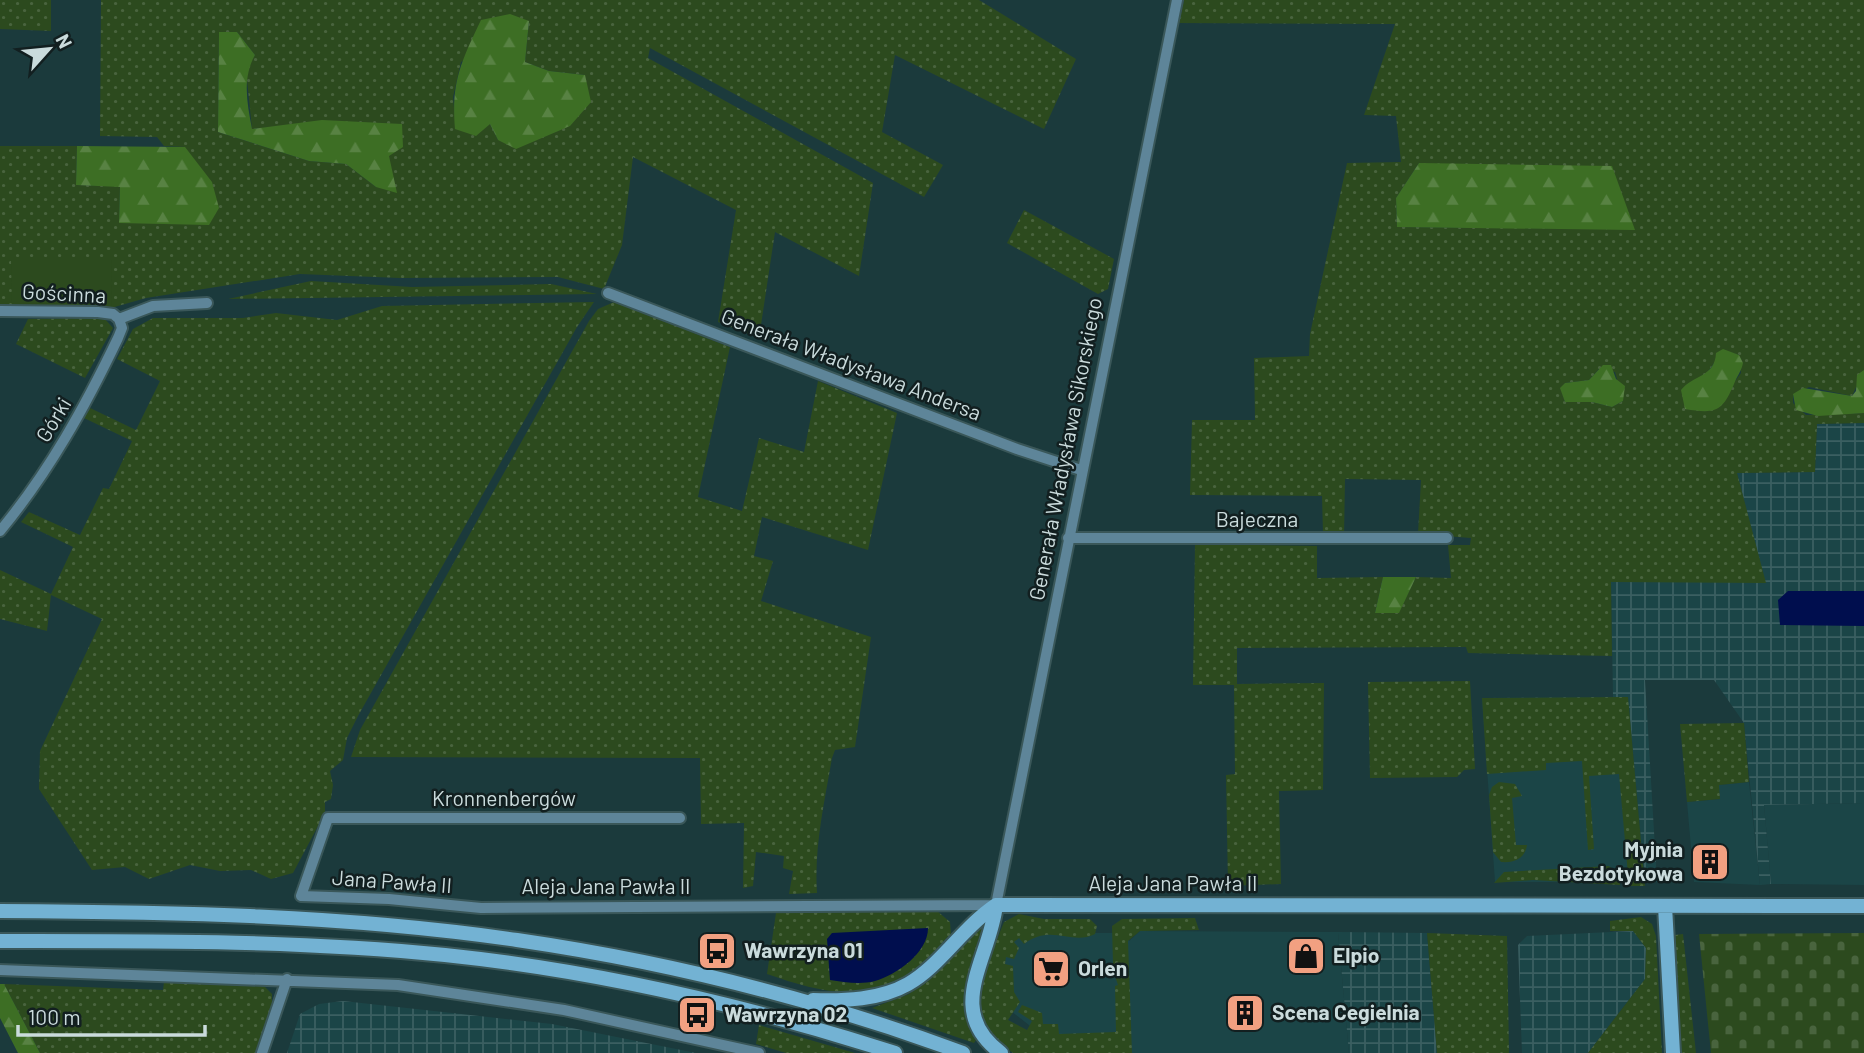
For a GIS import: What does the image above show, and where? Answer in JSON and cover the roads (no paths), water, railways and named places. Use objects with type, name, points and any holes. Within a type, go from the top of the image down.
[{"type":"main road","name":"Aleja Jana Pawła II","points":[[996,905],[1864,906]]},
{"type":"main road","points":[[797,999],[853,999],[885,993],[908,984],[972,922],[996,905]]},
{"type":"main road","points":[[996,905],[994,923],[971,991],[975,1021],[991,1045],[1001,1053]]},
{"type":"main road","points":[[1665,906],[1673,1053]]},
{"type":"main road","points":[[0,911],[297,918],[518,940],[654,966],[797,999],[963,1053]]},
{"type":"main road","points":[[1,941],[290,944],[513,964],[670,991],[746,1009],[895,1053]]},
{"type":"street","name":"Generała Władysława Sikorskiego","points":[[996,905],[1177,0]]},
{"type":"street","name":"Generała Władysława Andersa","points":[[608,293],[1017,449],[1081,470]]},
{"type":"street","name":"Gościnna","points":[[0,311],[98,312],[113,314],[119,319],[153,306],[207,303]]},
{"type":"street","name":"Górki","points":[[0,531],[32,493],[81,414],[118,338],[122,328],[119,319]]},
{"type":"street","name":"Bajeczna","points":[[1068,538],[1447,538]]},
{"type":"street","name":"Kronnenbergów","points":[[301,896],[328,818],[680,818]]},
{"type":"street","name":"Jana Pawła II","points":[[301,896],[389,899],[481,908]]},
{"type":"street","name":"Aleja Jana Pawła II","points":[[481,908],[996,905]]},
{"type":"street","points":[[0,970],[398,985],[564,1010],[663,1029],[759,1053]]},
{"type":"street","points":[[262,1053],[288,979]]},
{"type":"place","name":"Myjnia Bezdotykowa","points":[[1710,862]]},
{"type":"place","name":"Wawrzyna 01","points":[[717,951]]},
{"type":"place","name":"Elpio","points":[[1306,956]]},
{"type":"place","name":"Orlen","points":[[1051,969]]},
{"type":"place","name":"Scena Cegielnia","points":[[1245,1013]]},
{"type":"place","name":"Wawrzyna 02","points":[[697,1015]]}]
